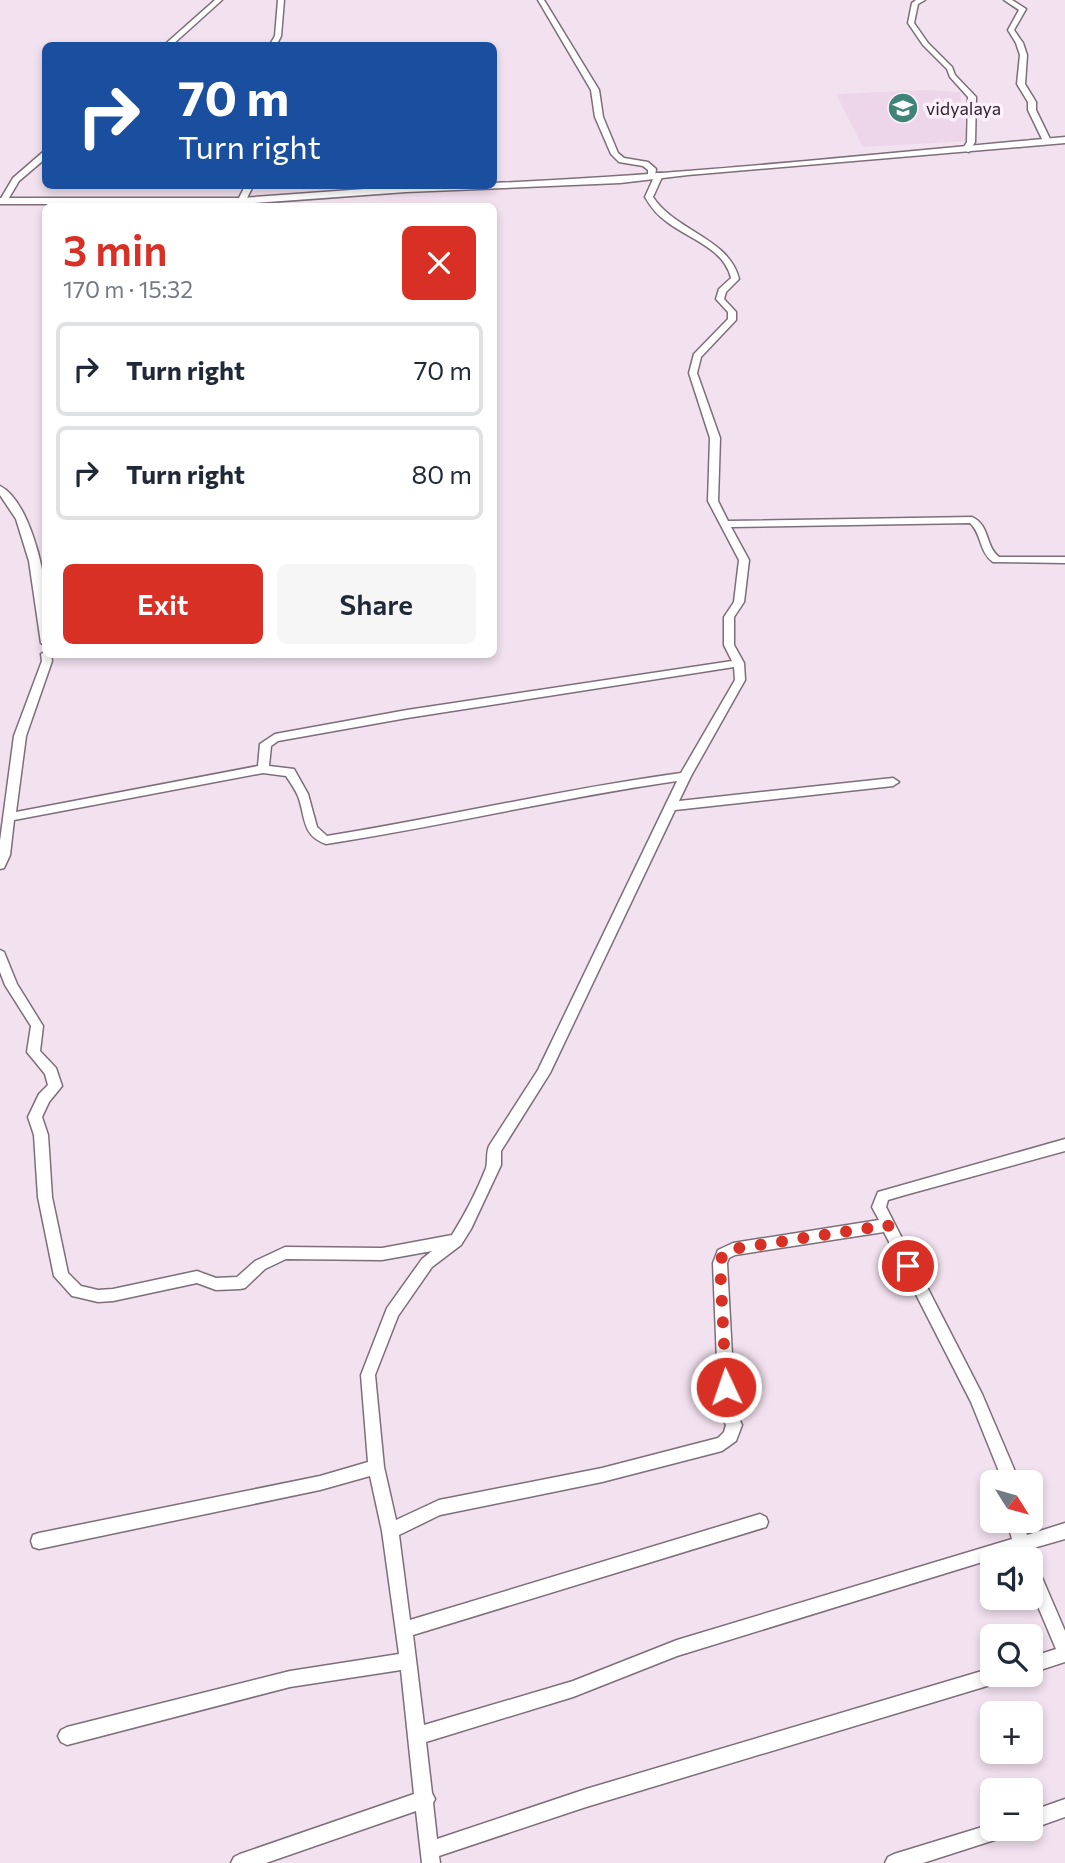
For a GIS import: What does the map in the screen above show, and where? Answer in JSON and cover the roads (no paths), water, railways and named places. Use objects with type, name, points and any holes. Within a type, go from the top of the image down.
[{"type":"street","points":[[171,42],[219,0]]},
{"type":"street","points":[[274,42],[278,36],[281,0]]},
{"type":"street","points":[[541,0],[595,90],[599,117],[615,153],[622,160],[645,164],[652,169],[655,175],[649,197],[654,208],[684,232],[726,256],[735,272],[735,279],[722,291],[720,299],[732,312],[732,320],[697,356],[693,373],[715,438],[713,501],[744,560],[739,602],[729,617],[729,645],[739,663],[740,680],[685,776],[543,1073],[494,1150],[489,1176],[456,1241],[427,1263],[392,1313],[368,1376],[376,1467],[390,1531],[426,1799],[431,1856],[586,1798],[980,1680]]},
{"type":"street","points":[[922,0],[915,3],[911,23],[925,44],[950,68],[951,75],[972,97],[969,110],[972,133],[965,150]]},
{"type":"street","points":[[1007,0],[1023,9],[1011,30],[1020,41],[1026,62],[1021,84],[1032,102],[1032,110],[1046,141]]},
{"type":"street","points":[[497,185],[620,180],[928,150],[965,150],[1065,140]]},
{"type":"street","points":[[1,201],[16,180],[42,157]]},
{"type":"street","points":[[252,203],[406,189]]},
{"type":"street","points":[[1,201],[161,203]]},
{"type":"street","points":[[0,489],[13,500],[42,593]]},
{"type":"street","points":[[725,524],[972,520],[980,525],[988,553],[997,560],[1065,560]]},
{"type":"street","points":[[0,865],[20,736],[45,658]]},
{"type":"street","points":[[263,769],[266,744],[275,738],[407,714],[739,663]]},
{"type":"street","points":[[9,817],[263,769],[290,772],[303,796],[309,825],[316,836],[326,840],[408,828],[616,784],[685,776]]},
{"type":"street","points":[[672,806],[894,782]]},
{"type":"street","points":[[0,955],[11,985],[37,1027],[33,1052],[51,1072],[55,1086],[44,1098],[35,1117],[41,1135],[45,1197],[61,1276],[77,1291],[98,1296],[113,1295],[197,1277],[216,1284],[240,1283],[260,1265],[285,1253],[382,1254],[456,1241]]},
{"type":"street","points":[[1004,1470],[977,1399],[879,1207],[883,1196],[1065,1145]]},
{"type":"street","points":[[390,1531],[439,1508],[602,1475],[722,1444],[730,1436],[734,1425],[727,1411],[720,1263],[723,1254],[733,1249],[888,1225]]},
{"type":"street","points":[[39,1541],[320,1483],[376,1467]]},
{"type":"street","points":[[403,1630],[760,1522]]},
{"type":"street","points":[[1032,1547],[1065,1531]]},
{"type":"street","points":[[417,1736],[573,1689],[677,1647],[980,1564]]},
{"type":"street","points":[[1043,1600],[1065,1652],[1043,1660]]},
{"type":"street","points":[[67,1736],[290,1679],[408,1661]]},
{"type":"street","points":[[240,1863],[426,1799]]},
{"type":"street","points":[[1043,1815],[1065,1808]]},
{"type":"street","points":[[894,1863],[980,1836]]},
{"type":"place","name":"vidyalaya","points":[[903,108]]}]
